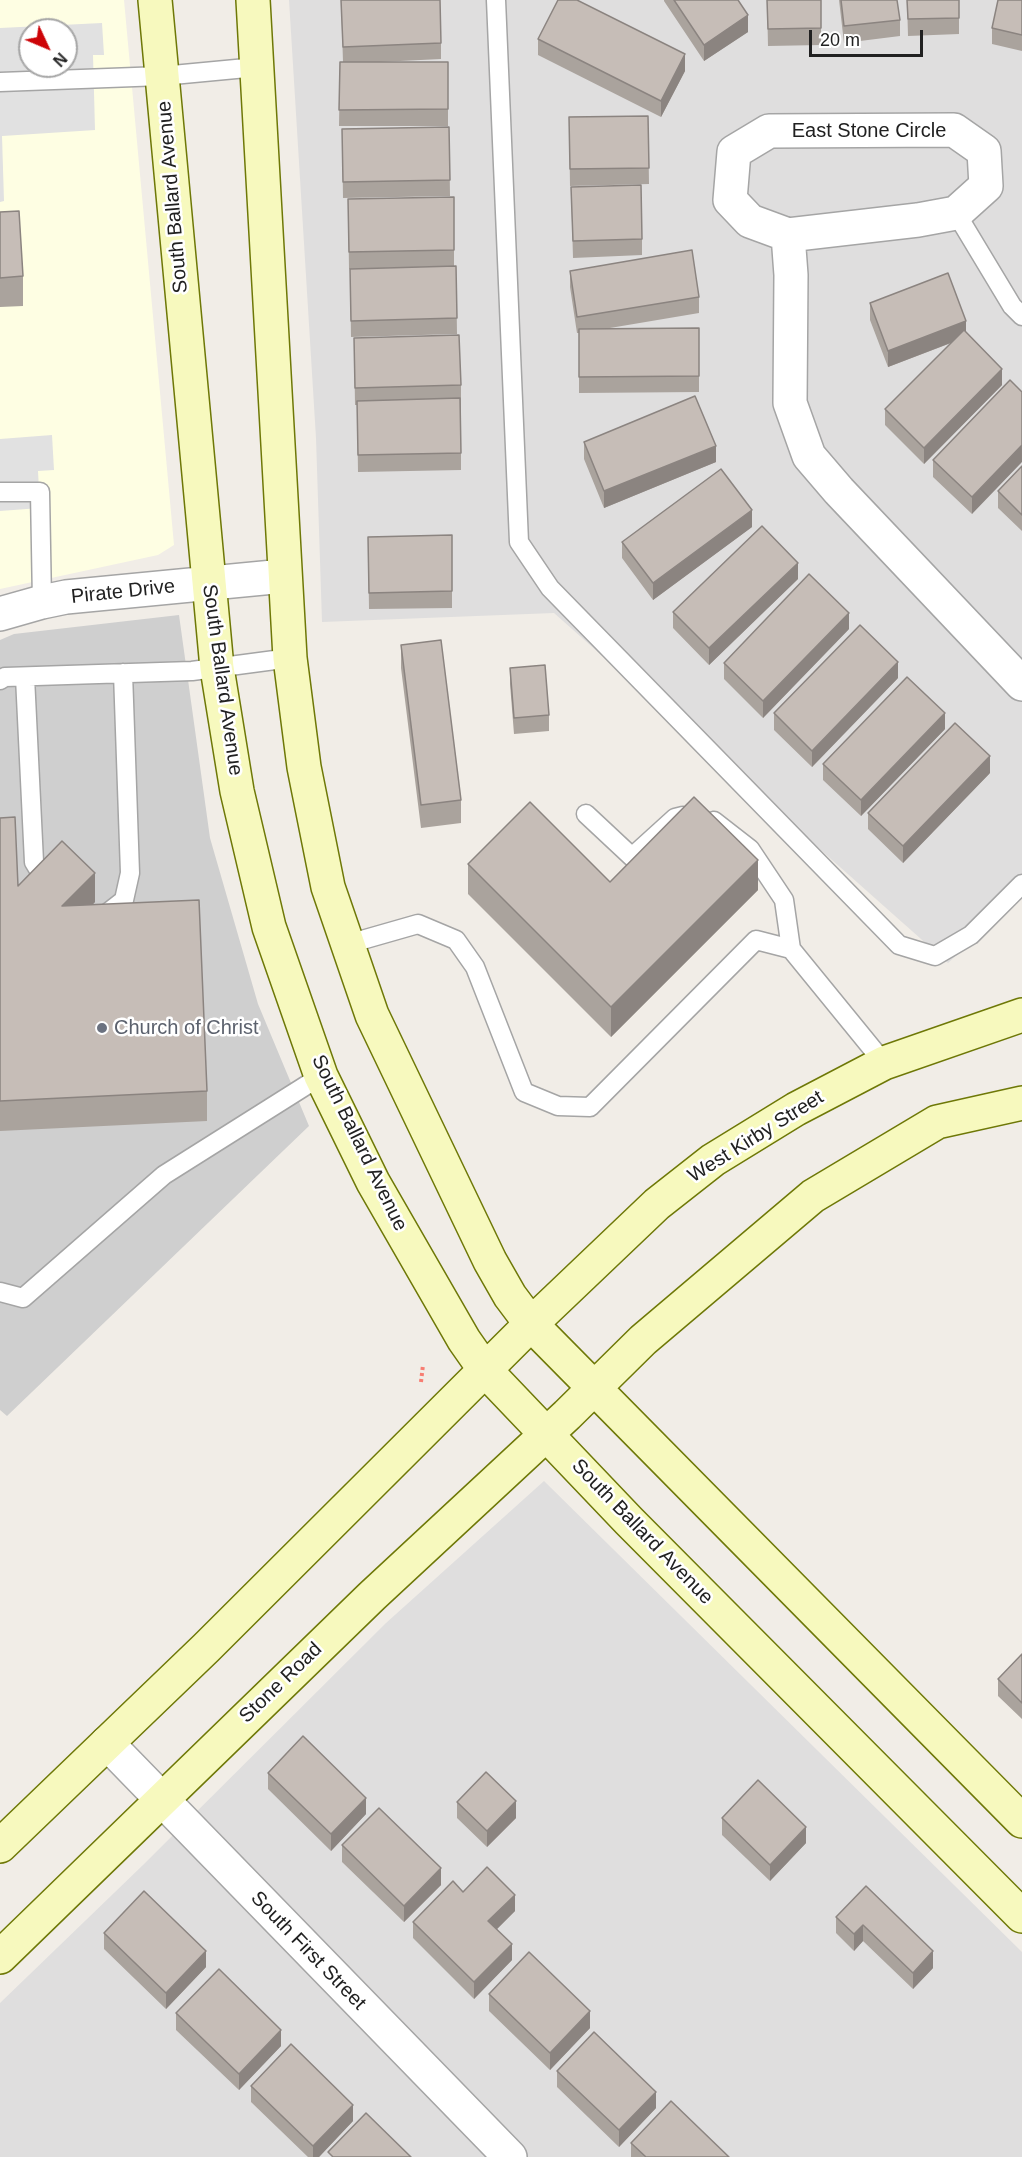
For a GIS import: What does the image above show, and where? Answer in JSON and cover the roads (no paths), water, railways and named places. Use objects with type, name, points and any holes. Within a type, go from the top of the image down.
[{"type":"main road","name":"South Ballard Avenue","points":[[155,0],[217,668],[237,791],[269,927],[321,1076],[374,1182],[464,1340],[485,1370],[557,1424],[629,1521],[1022,1916]]},
{"type":"main road","points":[[253,0],[290,658],[304,767],[328,887],[372,1015],[490,1261],[510,1296],[531,1324],[1022,1821]]},
{"type":"main road","name":"West Kirby Street","points":[[531,1324],[657,1204],[713,1160],[796,1109],[884,1063],[1022,1015]]},
{"type":"main road","points":[[557,1424],[643,1340],[813,1196],[937,1122],[1022,1102]]},
{"type":"main road","points":[[0,1846],[307,1548],[531,1324]]},
{"type":"main road","name":"Stone Road","points":[[0,1957],[380,1588],[557,1424]]},
{"type":"street","name":"East Stone Circle","points":[[954,130],[984,151],[986,186],[956,213],[918,220],[788,235],[750,221],[730,200],[734,152],[770,131],[954,130]]},
{"type":"street","points":[[788,235],[791,275],[790,403],[809,456],[839,491],[1022,684]]},
{"type":"street","name":"Pirate Drive","points":[[0,614],[66,597],[284,576]]},
{"type":"street","name":"South First Street","points":[[107,1743],[510,2157]]},
{"type":"lane","points":[[496,0],[519,542],[550,588],[899,945],[935,956],[971,935],[1022,884]]},
{"type":"lane","points":[[0,82],[162,76],[257,67]]},
{"type":"lane","points":[[956,213],[1012,306],[1022,316]]},
{"type":"lane","points":[[0,492],[40,492],[42,602]]},
{"type":"lane","points":[[0,680],[6,677],[217,668],[290,658]]},
{"type":"lane","points":[[81,916],[102,918],[124,900],[130,873],[123,673]]},
{"type":"lane","points":[[25,677],[34,862],[48,885]]},
{"type":"lane","points":[[586,814],[632,856],[675,818],[703,813],[750,849],[784,900],[791,949],[884,1063]]},
{"type":"lane","points":[[348,944],[418,924],[456,940],[475,967],[524,1092],[558,1106],[590,1107],[756,940],[791,949]]},
{"type":"lane","points":[[0,1292],[23,1299],[164,1175],[321,1076]]},
{"type":"place","name":"Church of Christ","points":[[102,1028]]}]
